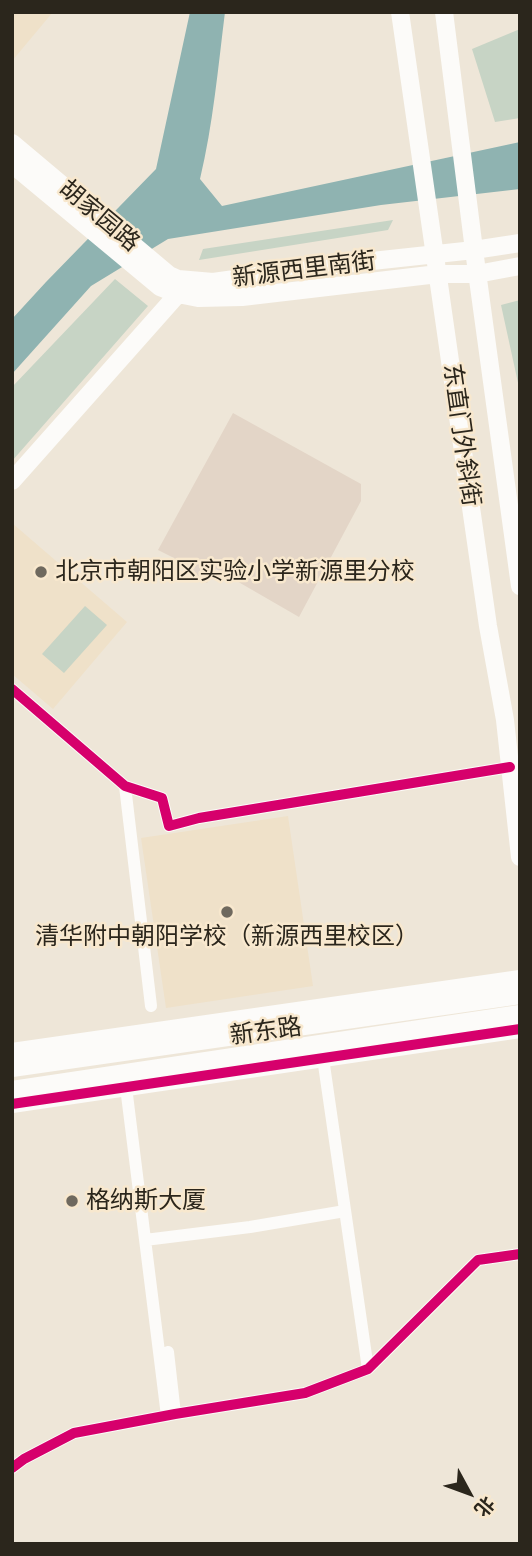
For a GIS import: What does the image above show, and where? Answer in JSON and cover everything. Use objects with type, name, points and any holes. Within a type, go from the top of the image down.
[{"type":"main road","name":"东直门外斜街","points":[[400,12],[488,626],[505,720],[520,858]]},
{"type":"main road","name":"东直门外斜街","points":[[444,12],[520,586]]},
{"type":"main road","name":"胡家园路","points":[[12,143],[89,218],[165,281],[178,279],[183,287]]},
{"type":"main road","name":"胡家园路","points":[[12,164],[89,218]]},
{"type":"main road","name":"新源西里南街","points":[[183,287],[520,243]]},
{"type":"main road","name":"新源西里南街","points":[[183,287],[198,298],[242,297],[438,274],[477,274],[520,266]]},
{"type":"main road","points":[[12,481],[183,287]]},
{"type":"main road","points":[[12,1052],[520,979]]},
{"type":"main road","name":"新东路","points":[[12,1068],[520,995]]},
{"type":"main road","name":"新东路","points":[[12,1090],[520,1014]]},
{"type":"main road","points":[[12,1104],[520,1029]]},
{"type":"street","points":[[12,689],[124,786],[162,798],[169,826],[199,818],[510,767]]},
{"type":"street","points":[[124,786],[151,1006]]},
{"type":"street","points":[[323,1058],[368,1369]]},
{"type":"street","points":[[130,1086],[171,1415]]},
{"type":"street","points":[[149,1240],[345,1211]]},
{"type":"street","points":[[12,1468],[74,1433],[305,1393],[368,1369],[478,1260],[520,1254]]},
{"type":"shaded area","points":[[12,12],[53,12],[12,61]]},
{"type":"shaded area","points":[[233,413],[361,484],[361,501],[299,617],[216,569],[207,583],[172,563],[174,558],[158,550]]},
{"type":"shaded area","name":"北京市朝阳区实验小学新源里分校","points":[[12,523],[127,622],[53,709],[12,674]]},
{"type":"shaded area","name":"清华附中朝阳学校（新源西里校区）","points":[[288,816],[313,986],[166,1008],[141,838]]},
{"type":"green space","points":[[520,29],[520,118],[495,122],[472,49]]},
{"type":"green space","points":[[393,220],[388,230],[199,260],[203,249]]},
{"type":"green space","points":[[115,279],[148,306],[12,461],[12,387]]},
{"type":"green space","points":[[520,300],[520,392],[501,305]]},
{"type":"green space","points":[[85,606],[107,625],[64,673],[42,654]]},
{"type":"water","points":[[190,12],[225,12],[212,117],[200,179],[222,206],[520,142],[520,189],[381,205],[168,239],[91,286],[12,374],[12,319],[156,169]]},
{"type":"cycle path","points":[[12,689],[125,786],[162,798],[169,826],[199,818],[510,767]]},
{"type":"cycle path","points":[[12,1104],[520,1029]]},
{"type":"cycle path","points":[[12,1468],[74,1433],[305,1393],[368,1369],[478,1260],[520,1254]]},
{"type":"place","name":"北京市朝阳区实验小学新源里分校","points":[[41,572]]},
{"type":"place","name":"清华附中朝阳学校（新源西里校区）","points":[[227,912]]},
{"type":"place","name":"格纳斯大厦","points":[[72,1201]]}]
